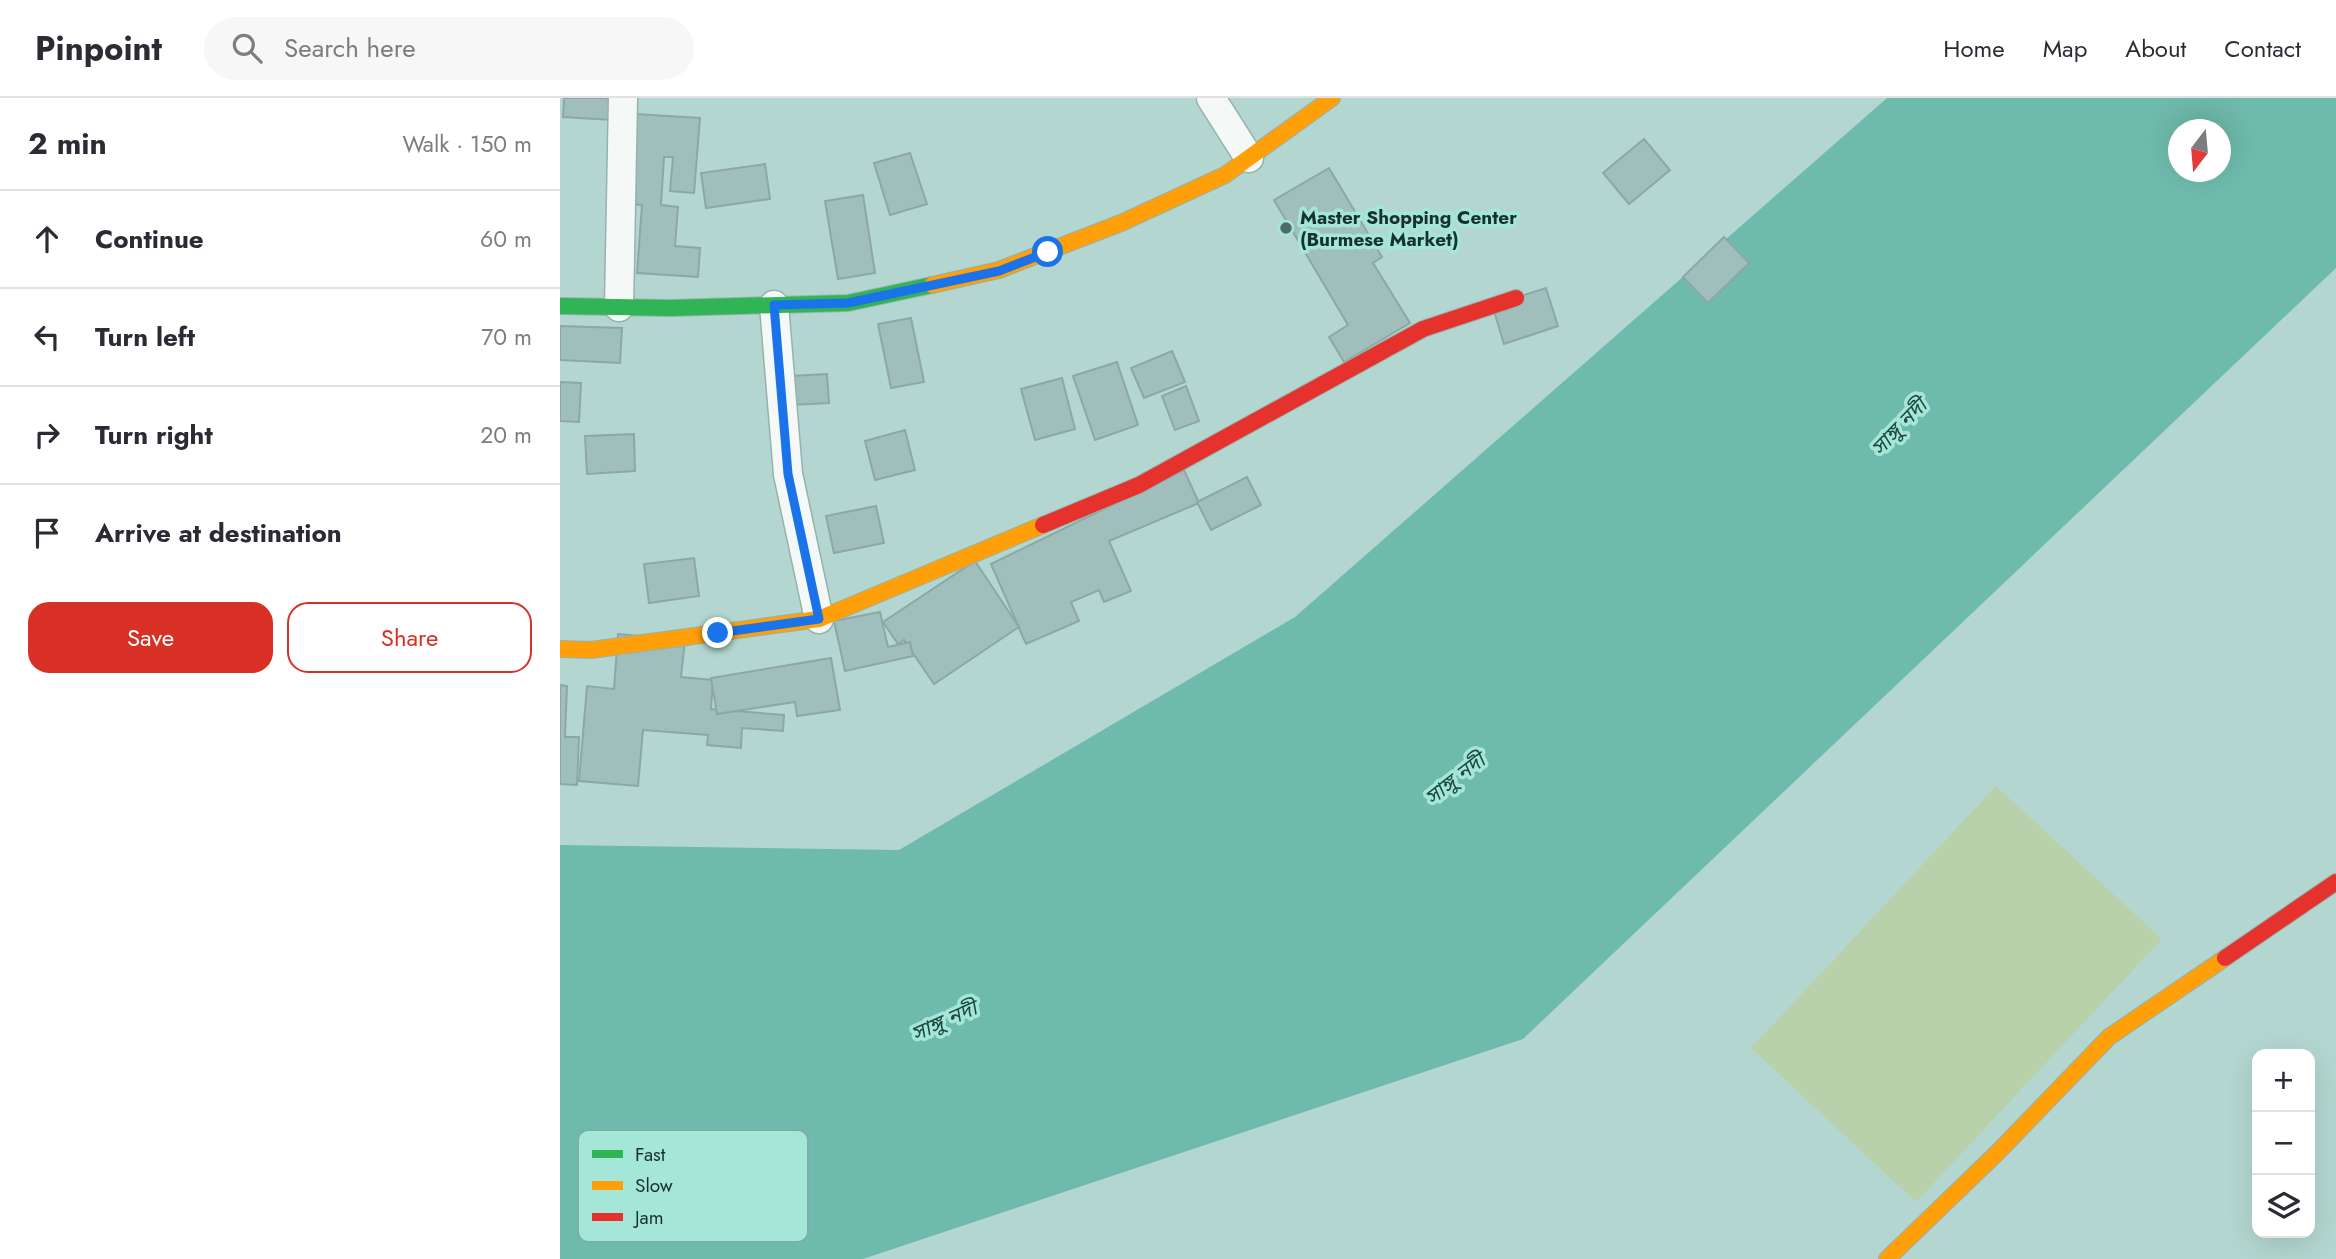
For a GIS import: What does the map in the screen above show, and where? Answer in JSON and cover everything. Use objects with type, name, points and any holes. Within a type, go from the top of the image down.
[{"type":"street","points":[[619,307],[623,98]]},
{"type":"street","points":[[1212,98],[1249,158]]},
{"type":"street","points":[[560,306],[670,308],[848,303],[999,271],[1121,223],[1225,175],[1332,98]]},
{"type":"street","points":[[560,649],[591,650],[819,619],[1139,485],[1423,329],[1516,299]]},
{"type":"street","points":[[774,305],[788,474],[819,619]]},
{"type":"street","points":[[1887,1259],[1998,1152],[2109,1037],[2336,882]]},
{"type":"shaded area","points":[[1996,786],[2162,939],[1916,1202],[1751,1048]]},
{"type":"water","name":"সাঙ্গু নদী","points":[[1887,98],[2336,98],[2336,268],[1523,1039],[863,1259],[560,1259],[560,845],[899,850],[1295,617]]},
{"type":"building","points":[[564,98],[613,98],[612,120],[563,117]]},
{"type":"building","points":[[635,114],[700,118],[694,193],[670,191],[673,157],[664,157],[661,205],[678,207],[675,246],[700,248],[698,277],[637,273],[642,205],[629,204]]},
{"type":"building","points":[[1644,139],[1670,170],[1629,204],[1603,173]]},
{"type":"building","points":[[910,153],[927,204],[890,215],[874,163]]},
{"type":"building","points":[[765,164],[770,199],[706,208],[701,173]]},
{"type":"building","points":[[1329,168],[1382,257],[1373,263],[1410,323],[1344,362],[1329,337],[1348,325],[1274,200]]},
{"type":"building","points":[[863,195],[875,273],[838,279],[825,201]]},
{"type":"building","points":[[1724,237],[1749,263],[1708,303],[1683,277]]},
{"type":"building","points":[[1546,288],[1558,326],[1504,344],[1492,305]]},
{"type":"building","points":[[911,318],[924,382],[891,388],[878,324]]},
{"type":"building","points":[[560,326],[622,328],[620,363],[560,360]]},
{"type":"building","points":[[1172,351],[1185,382],[1144,398],[1131,368]]},
{"type":"building","points":[[1117,362],[1138,425],[1095,440],[1073,376]]},
{"type":"building","points":[[827,374],[829,403],[792,405],[791,376]]},
{"type":"building","points":[[1062,378],[1075,429],[1035,440],[1021,389]]},
{"type":"building","points":[[560,382],[581,383],[579,422],[560,421]]},
{"type":"building","points":[[1186,386],[1199,421],[1175,430],[1162,396]]},
{"type":"building","points":[[905,430],[915,470],[875,480],[865,441]]},
{"type":"building","points":[[634,434],[635,471],[587,474],[585,436]]},
{"type":"building","points":[[1184,470],[1199,503],[1109,541],[1131,591],[1104,602],[1099,590],[1071,602],[1079,621],[1026,644],[991,564]]},
{"type":"building","points":[[1247,477],[1261,505],[1211,530],[1197,502]]},
{"type":"building","points":[[876,506],[884,543],[834,553],[826,516]]},
{"type":"building","points":[[694,558],[699,596],[649,603],[644,564]]},
{"type":"building","points":[[975,561],[1019,627],[934,684],[904,640],[898,644],[883,622]]},
{"type":"building","points":[[880,612],[888,647],[910,642],[913,656],[845,671],[834,621]]},
{"type":"building","points":[[618,634],[685,640],[681,677],[713,680],[711,709],[784,715],[783,731],[742,728],[741,748],[707,745],[708,735],[643,730],[638,786],[579,781],[587,686],[614,689]]},
{"type":"building","points":[[831,658],[840,710],[797,716],[795,702],[717,714],[711,678]]},
{"type":"building","points":[[560,685],[567,686],[565,737],[579,737],[577,785],[560,784]]},
{"type":"traffic: fast","points":[[560,306],[670,308],[848,303],[932,285]]},
{"type":"traffic: slow","points":[[932,285],[999,270],[1121,223],[1225,175],[1332,98]]},
{"type":"traffic: slow","points":[[560,649],[591,650],[819,619],[1043,525]]},
{"type":"traffic: slow","points":[[1887,1259],[1998,1152],[2109,1037],[2225,958]]},
{"type":"traffic: jam","points":[[1043,525],[1139,485],[1423,329],[1516,298]]},
{"type":"traffic: jam","points":[[2225,958],[2336,882]]},
{"type":"place","name":"Master Shopping Center (Burmese Market)","points":[[1286,228]]},
{"type":"route","points":[[718,633],[819,619],[788,474],[774,305],[848,303],[999,271],[1048,252]]}]
